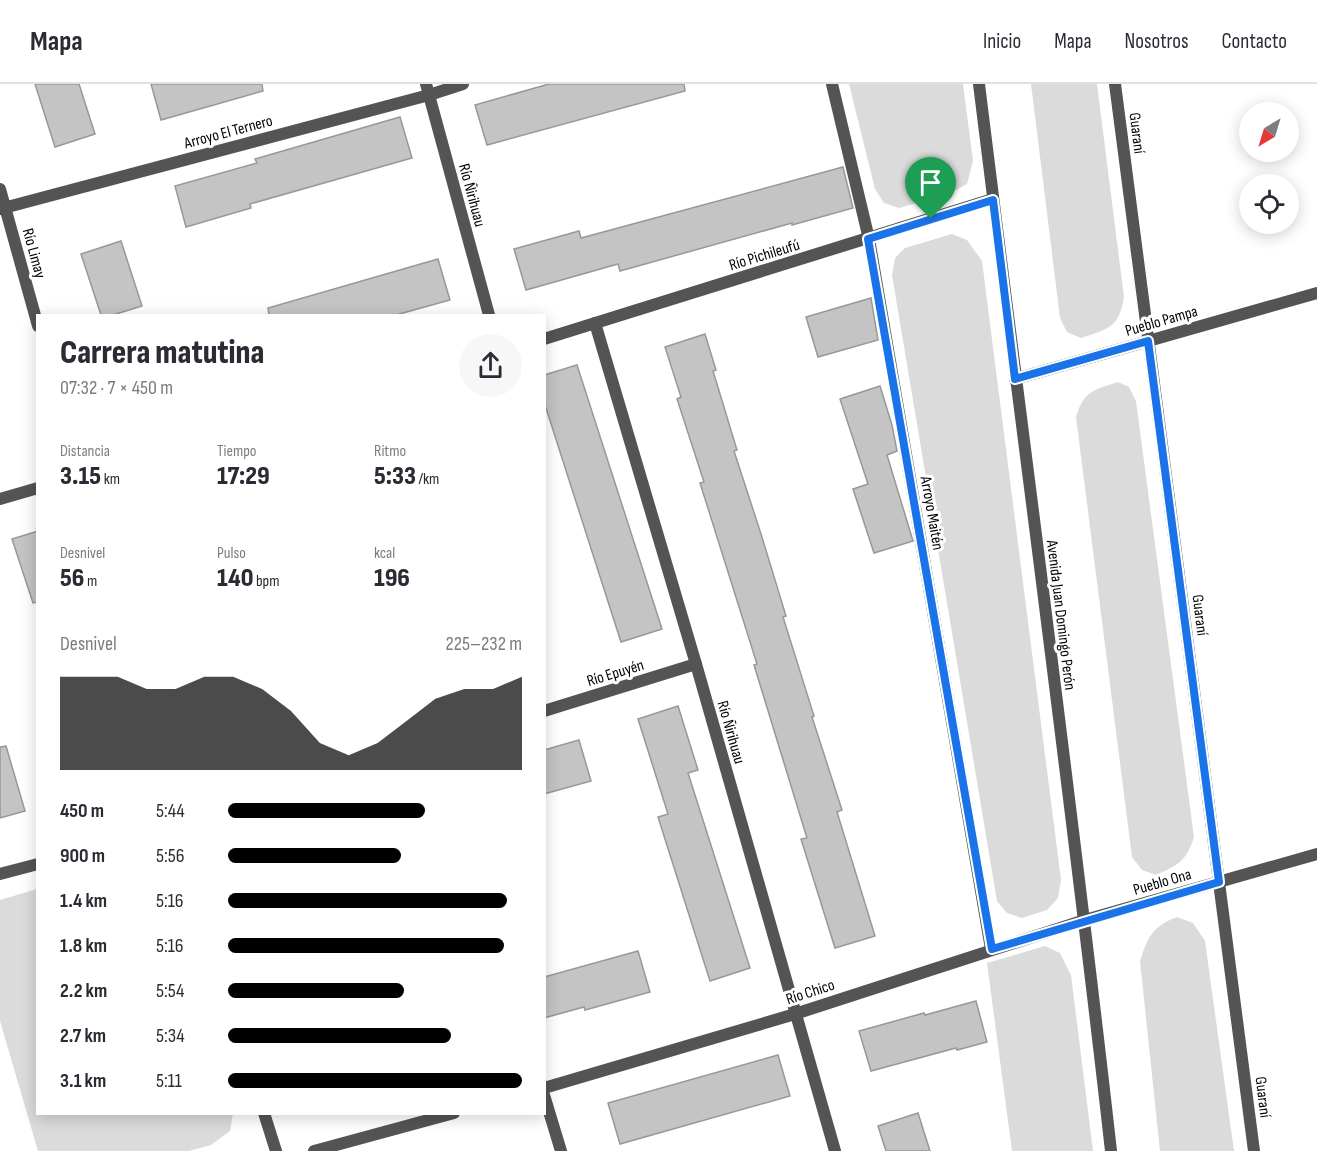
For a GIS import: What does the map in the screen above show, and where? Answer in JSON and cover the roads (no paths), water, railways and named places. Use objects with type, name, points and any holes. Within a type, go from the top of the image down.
[{"type":"street","name":"Arroyo El Ternero","points":[[2,208],[428,89],[463,84]]},
{"type":"street","name":"Arroyo Maitén","points":[[832,84],[868,239],[992,949]]},
{"type":"street","name":"Avenida Juan Domingo Perón","points":[[979,84],[1085,920],[1110,1151]]},
{"type":"street","name":"Guaraní","points":[[1115,84],[1254,1151]]},
{"type":"street","name":"Río Ñirihuau","points":[[428,89],[489,314]]},
{"type":"street","name":"Río Limay","points":[[0,189],[2,208],[36,319]]},
{"type":"street","name":"Río Pichileufú","points":[[546,338],[993,200]]},
{"type":"street","name":"Pueblo Pampa","points":[[1015,379],[1317,293]]},
{"type":"street","name":"Río Ñirihuau","points":[[596,323],[835,1151]]},
{"type":"street","points":[[0,499],[36,489]]},
{"type":"street","name":"Río Epuyén","points":[[546,710],[696,664]]},
{"type":"street","name":"Pueblo Ona","points":[[1085,920],[1317,854]]},
{"type":"street","points":[[0,874],[36,865]]},
{"type":"street","name":"Río Chico","points":[[546,1087],[795,1014],[1085,920]]},
{"type":"street","points":[[546,1102],[561,1151]]},
{"type":"street","points":[[265,1115],[276,1151]]},
{"type":"street","points":[[314,1151],[447,1115]]}]
